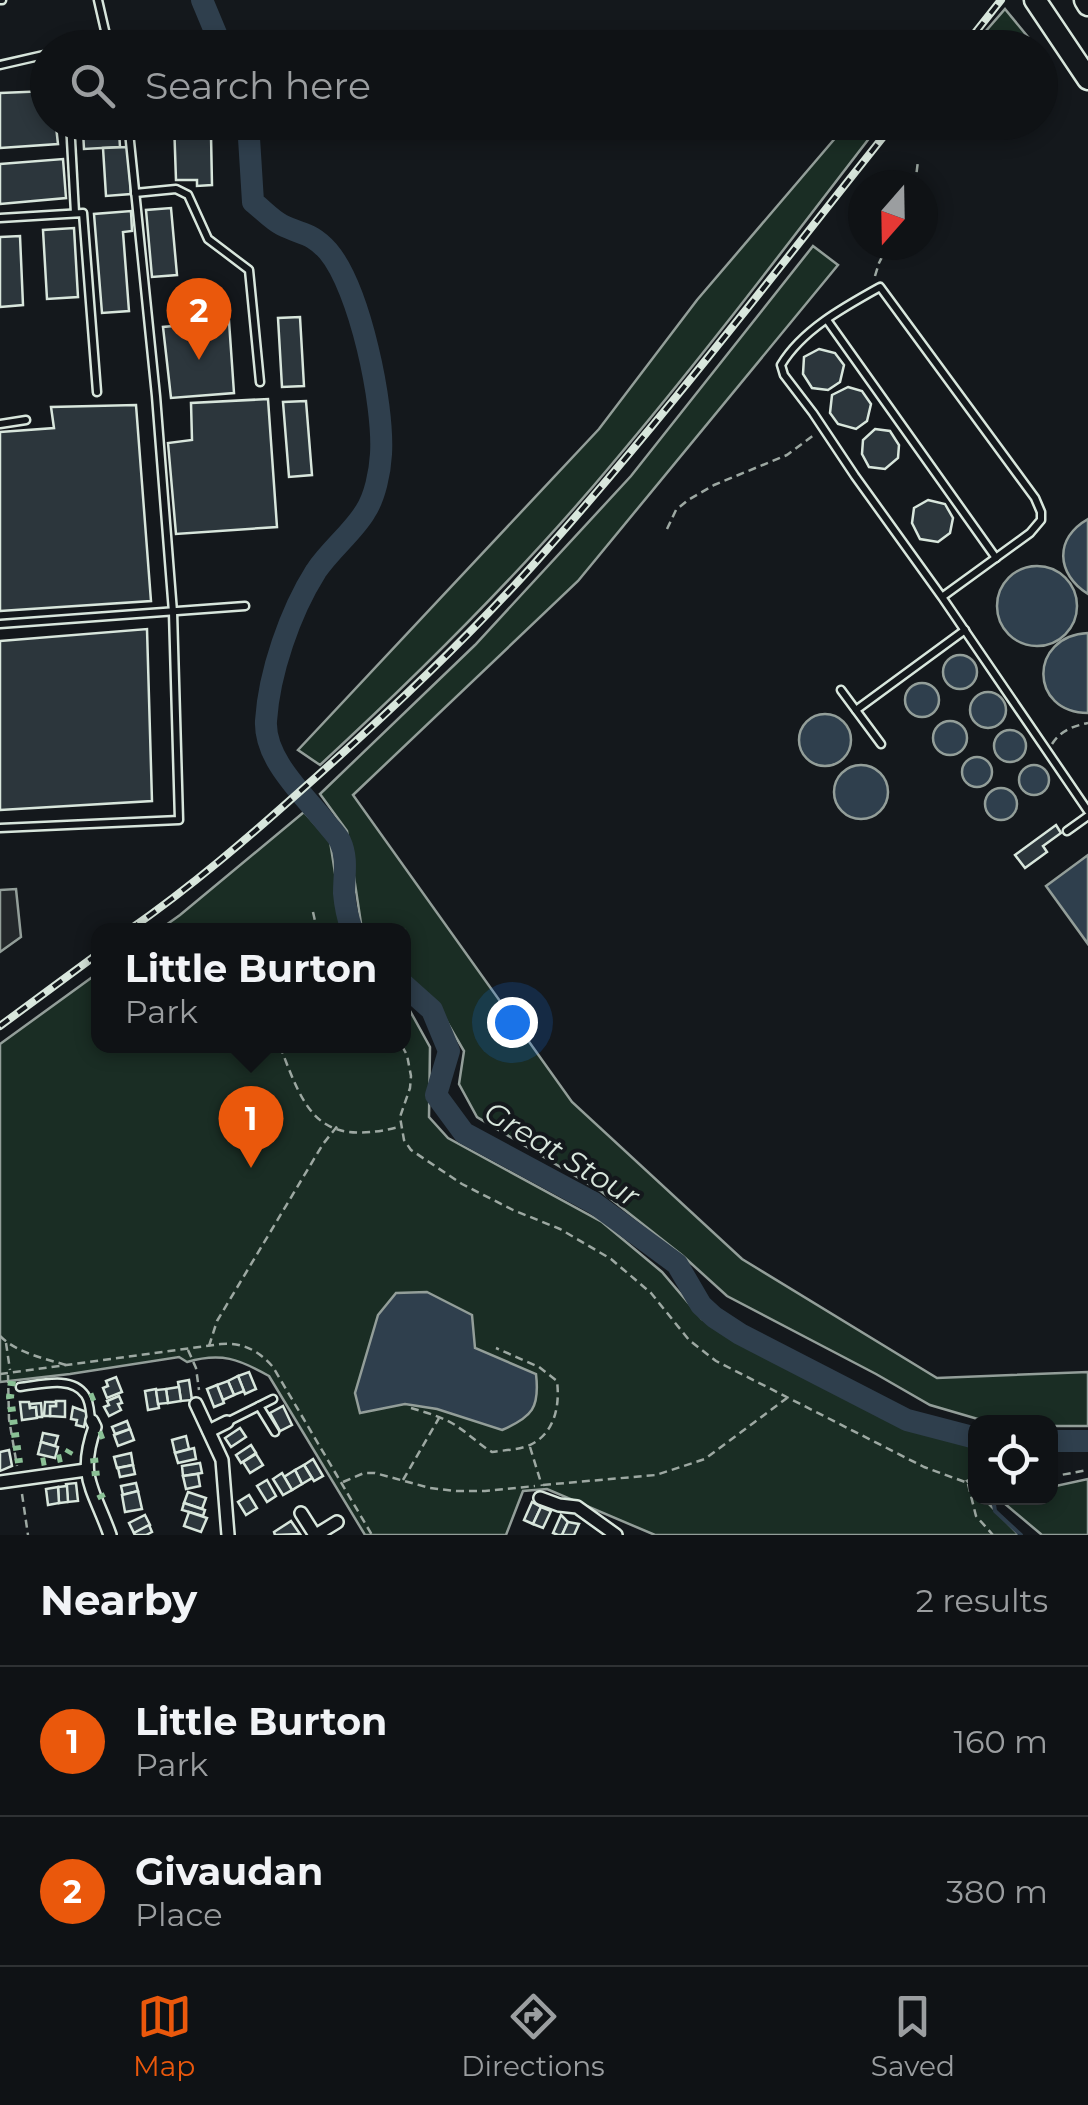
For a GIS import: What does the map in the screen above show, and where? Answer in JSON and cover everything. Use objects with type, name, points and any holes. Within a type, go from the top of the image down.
[{"type":"highway","points":[[1035,0],[1055,30]]},
{"type":"highway","points":[[1058,34],[1088,79]]},
{"type":"street","points":[[196,1404],[222,1460],[228,1535]]},
{"type":"street","points":[[92,1421],[96,1427],[86,1470],[110,1535]]},
{"type":"street","points":[[209,1431],[228,1422]]},
{"type":"street","points":[[0,1482],[86,1470]]},
{"type":"street","points":[[541,1492],[559,1505],[576,1508],[616,1535]]},
{"type":"street","points":[[301,1513],[316,1535],[337,1522]]},
{"type":"lane","points":[[98,0],[105,30]]},
{"type":"lane","points":[[0,65],[30,58]]},
{"type":"lane","points":[[71,140],[75,213]]},
{"type":"lane","points":[[0,828],[179,820],[173,612],[130,140]]},
{"type":"lane","points":[[135,193],[176,189],[188,195],[208,240],[249,270],[260,382]]},
{"type":"lane","points":[[0,218],[83,213],[97,392]]},
{"type":"lane","points":[[942,597],[1030,532],[1041,520],[1041,512],[1035,498],[880,287],[827,320],[792,348],[780,366],[1088,814],[1066,831]]},
{"type":"lane","points":[[827,320],[996,558]]},
{"type":"lane","points":[[0,424],[26,420]]},
{"type":"lane","points":[[0,624],[245,606]]},
{"type":"lane","points":[[856,710],[965,630]]},
{"type":"lane","points":[[842,690],[881,744]]},
{"type":"lane","points":[[20,1388],[56,1382],[76,1388],[86,1396],[92,1421]]},
{"type":"lane","points":[[228,1422],[273,1398]]},
{"type":"lane","points":[[259,1406],[275,1432]]},
{"type":"path","points":[[917,170],[918,162]]},
{"type":"path","points":[[880,287],[875,276],[882,260]]},
{"type":"path","points":[[667,529],[676,510],[688,500],[787,455],[824,428]]},
{"type":"path","points":[[1047,751],[1056,737],[1088,723]]},
{"type":"path","points":[[313,912],[315,923]]},
{"type":"path","points":[[283,1053],[308,1110],[334,1130],[387,1130],[401,1126]]},
{"type":"path","points":[[406,1053],[411,1076],[401,1126],[404,1140],[425,1161],[498,1203],[588,1244],[611,1259],[650,1293],[716,1362],[968,1484]]},
{"type":"path","points":[[209,1346],[217,1321],[323,1144],[340,1124]]},
{"type":"path","points":[[0,1336],[24,1352],[67,1366]]},
{"type":"path","points":[[6,1342],[10,1419],[28,1535]]},
{"type":"path","points":[[0,1374],[202,1347]]},
{"type":"path","points":[[411,1408],[458,1426],[492,1452],[530,1446],[548,1430],[559,1401],[557,1381],[539,1367],[496,1348]]},
{"type":"path","points":[[188,1350],[196,1368],[201,1401],[196,1404]]},
{"type":"path","points":[[341,1483],[364,1473],[456,1491],[541,1492],[656,1475],[706,1459],[788,1398]]},
{"type":"path","points":[[402,1481],[440,1417]]},
{"type":"path","points":[[530,1446],[541,1492]]},
{"type":"path","points":[[1058,1476],[1088,1470]]},
{"type":"path","points":[[335,1472],[372,1535]]},
{"type":"path","points":[[973,1505],[976,1516],[993,1535]]},
{"type":"green space","points":[[1005,9],[1022,30],[987,30]]},
{"type":"green space","points":[[834,140],[868,140],[647,422],[543,543],[471,619],[320,765],[298,750],[599,429],[697,300]]},
{"type":"green space","points":[[813,246],[838,265],[578,581],[353,795],[572,1102],[742,1259],[937,1378],[1088,1372],[1088,1426],[1058,1426],[1058,1415],[968,1416],[930,1405],[727,1296],[602,1192],[477,1117],[459,1084],[464,1051],[436,1003],[411,980],[411,923],[361,923],[347,831],[320,794],[475,645],[631,476]]},
{"type":"green space","points":[[304,812],[330,841],[343,923],[169,923]]},
{"type":"green space","points":[[91,978],[91,1053],[411,1053],[411,1013],[430,1047],[429,1117],[448,1138],[602,1222],[662,1272],[702,1319],[912,1430],[968,1442],[968,1505],[990,1505],[1019,1535],[655,1535],[547,1489],[523,1491],[506,1535],[365,1535],[269,1376],[248,1365],[220,1358],[187,1362],[179,1357],[0,1382],[0,1044]]},
{"type":"green space","points":[[1088,1479],[1088,1535],[1042,1535],[1006,1505],[1058,1505],[1058,1485]]},
{"type":"shaded area","points":[[16,889],[21,937],[0,952],[0,890]]},
{"type":"water","points":[[1088,519],[1088,594],[1070,577],[1063,556],[1069,536]]},
{"type":"water","points":[[1037,566],[1052,569],[1065,578],[1074,591],[1074,621],[1065,634],[1052,643],[1037,646],[1022,643],[1009,634],[1000,621],[997,606],[1000,591],[1009,578],[1022,569]]},
{"type":"water","points":[[1088,633],[1088,713],[1069,710],[1055,701],[1043,674],[1054,647],[1068,637]]},
{"type":"water","points":[[960,655],[972,660],[977,672],[972,684],[960,689],[948,684],[943,672],[948,660]]},
{"type":"water","points":[[922,683],[934,688],[939,700],[934,712],[922,717],[910,712],[905,700],[910,688]]},
{"type":"water","points":[[988,692],[1000,698],[1006,710],[1000,722],[988,728],[976,722],[970,710],[976,698]]},
{"type":"water","points":[[825,714],[844,721],[851,740],[844,759],[825,766],[806,759],[799,740],[806,721]]},
{"type":"water","points":[[950,721],[962,726],[967,738],[962,750],[950,755],[938,750],[933,738],[938,726]]},
{"type":"water","points":[[1010,730],[1021,735],[1026,746],[1021,757],[1010,762],[999,757],[994,746],[999,735]]},
{"type":"water","points":[[977,757],[988,761],[992,772],[988,783],[977,787],[966,783],[962,772],[966,761]]},
{"type":"water","points":[[861,765],[880,773],[888,792],[880,811],[861,819],[842,811],[834,792],[842,773]]},
{"type":"water","points":[[1034,765],[1045,769],[1049,780],[1045,791],[1034,795],[1023,791],[1019,780],[1023,769]]},
{"type":"water","points":[[1001,788],[1012,793],[1017,804],[1012,815],[1001,820],[990,815],[985,804],[990,793]]},
{"type":"water","points":[[1088,855],[1088,944],[1046,886]]},
{"type":"water","points":[[427,1292],[472,1315],[475,1348],[536,1374],[535,1403],[521,1421],[502,1430],[437,1409],[405,1404],[360,1413],[355,1393],[378,1315],[396,1293]]},
{"type":"building","points":[[30,92],[30,140],[58,140],[58,144],[0,148],[0,93]]},
{"type":"building","points":[[84,140],[120,140],[120,147],[84,149]]},
{"type":"building","points":[[175,140],[211,140],[212,185],[197,186],[197,180],[176,180]]},
{"type":"building","points":[[128,147],[131,194],[106,196],[103,148]]},
{"type":"building","points":[[63,159],[66,198],[0,204],[0,164]]},
{"type":"building","points":[[171,208],[177,275],[152,277],[146,210]]},
{"type":"building","points":[[131,211],[132,231],[123,232],[129,311],[102,313],[94,214]]},
{"type":"building","points":[[74,228],[78,297],[47,299],[43,230]]},
{"type":"building","points":[[20,236],[23,305],[0,307],[0,237]]},
{"type":"building","points":[[300,317],[304,386],[282,387],[278,318]]},
{"type":"building","points":[[229,321],[234,393],[171,398],[163,327]]},
{"type":"building","points":[[819,349],[835,353],[844,365],[840,382],[828,390],[812,388],[803,374],[804,357]]},
{"type":"building","points":[[848,387],[862,391],[871,404],[867,421],[856,429],[838,424],[830,413],[832,395]]},
{"type":"building","points":[[268,399],[277,527],[176,534],[168,443],[192,440],[191,403]]},
{"type":"building","points":[[306,401],[312,475],[289,477],[283,402]]},
{"type":"building","points":[[136,405],[151,601],[0,611],[0,432],[54,428],[51,407]]},
{"type":"building","points":[[875,429],[890,431],[899,445],[898,458],[885,469],[869,467],[862,454],[863,440]]},
{"type":"building","points":[[928,500],[945,504],[953,518],[950,533],[938,542],[920,539],[912,523],[914,508]]},
{"type":"building","points":[[147,629],[152,801],[0,810],[0,641]]},
{"type":"building","points":[[1056,825],[1061,833],[1043,846],[1047,852],[1025,868],[1015,855]]},
{"type":"building","points":[[249,1372],[256,1389],[245,1394],[238,1376]]},
{"type":"building","points":[[238,1376],[244,1391],[234,1395],[228,1381]]},
{"type":"building","points":[[116,1377],[122,1392],[107,1398],[103,1388],[108,1386],[106,1381]]},
{"type":"building","points":[[189,1380],[192,1400],[181,1401],[178,1382]]},
{"type":"building","points":[[228,1381],[234,1395],[223,1400],[217,1385]]},
{"type":"building","points":[[217,1385],[224,1403],[214,1407],[207,1389]]},
{"type":"building","points":[[179,1387],[181,1401],[168,1403],[166,1389]]},
{"type":"building","points":[[156,1389],[159,1408],[148,1410],[145,1391]]},
{"type":"building","points":[[166,1389],[168,1403],[158,1404],[156,1390]]},
{"type":"building","points":[[119,1396],[121,1410],[109,1416],[104,1407],[109,1405],[107,1401]]},
{"type":"building","points":[[56,1401],[65,1401],[65,1417],[50,1416],[50,1406],[56,1406]]},
{"type":"building","points":[[20,1402],[36,1407],[37,1418],[22,1420]]},
{"type":"building","points":[[45,1402],[56,1402],[56,1406],[50,1406],[50,1416],[44,1416]]},
{"type":"building","points":[[41,1403],[42,1417],[37,1417],[36,1407],[30,1408],[30,1404]]},
{"type":"building","points":[[283,1406],[292,1425],[280,1431],[270,1413]]},
{"type":"building","points":[[73,1407],[87,1412],[84,1427],[71,1419]]},
{"type":"building","points":[[127,1421],[130,1429],[115,1434],[112,1427]]},
{"type":"building","points":[[240,1428],[246,1437],[231,1447],[225,1438]]},
{"type":"building","points":[[130,1429],[134,1440],[118,1446],[114,1435]]},
{"type":"building","points":[[43,1433],[58,1436],[55,1446],[41,1442]]},
{"type":"building","points":[[186,1436],[189,1449],[175,1453],[172,1440]]},
{"type":"building","points":[[41,1442],[58,1447],[55,1458],[38,1454]]},
{"type":"building","points":[[251,1445],[256,1453],[241,1463],[236,1455]]},
{"type":"building","points":[[194,1448],[196,1459],[178,1463],[175,1453]]},
{"type":"building","points":[[9,1450],[12,1466],[0,1471],[0,1452]]},
{"type":"building","points":[[131,1453],[133,1465],[117,1468],[114,1457]]},
{"type":"building","points":[[256,1454],[263,1465],[250,1473],[243,1462]]},
{"type":"building","points":[[313,1459],[323,1476],[314,1481],[304,1465]]},
{"type":"building","points":[[200,1463],[202,1473],[183,1476],[182,1466]]},
{"type":"building","points":[[133,1465],[135,1474],[120,1477],[118,1468]]},
{"type":"building","points":[[304,1465],[312,1478],[302,1484],[295,1470]]},
{"type":"building","points":[[295,1470],[302,1484],[292,1490],[284,1477]]},
{"type":"building","points":[[282,1473],[292,1490],[283,1495],[273,1479]]},
{"type":"building","points":[[198,1474],[200,1486],[186,1489],[183,1476]]},
{"type":"building","points":[[267,1480],[276,1496],[267,1502],[257,1486]]},
{"type":"building","points":[[76,1483],[78,1501],[68,1502],[66,1484]]},
{"type":"building","points":[[136,1483],[138,1491],[123,1495],[121,1486]]},
{"type":"building","points":[[67,1486],[68,1502],[59,1503],[58,1487]]},
{"type":"building","points":[[58,1487],[59,1503],[48,1505],[46,1489]]},
{"type":"building","points":[[138,1491],[142,1509],[125,1512],[122,1495]]},
{"type":"building","points":[[188,1492],[206,1498],[202,1509],[184,1503]]},
{"type":"building","points":[[249,1495],[257,1508],[246,1515],[238,1502]]},
{"type":"building","points":[[532,1502],[541,1507],[533,1524],[524,1520]]},
{"type":"building","points":[[184,1503],[205,1510],[203,1516],[182,1510]]},
{"type":"building","points":[[541,1507],[551,1511],[543,1528],[533,1524]]},
{"type":"building","points":[[189,1512],[207,1518],[201,1532],[184,1526]]},
{"type":"building","points":[[145,1515],[150,1525],[134,1533],[129,1523]]},
{"type":"building","points":[[561,1515],[568,1522],[562,1535],[558,1535],[553,1533]]},
{"type":"building","points":[[291,1521],[300,1534],[275,1535],[274,1532]]},
{"type":"building","points":[[568,1522],[579,1524],[574,1535],[562,1535]]},
{"type":"building","points":[[149,1525],[152,1532],[135,1535],[134,1533]]},
{"type":"waterway","name":"Great Stour","points":[[202,0],[214,30]]},
{"type":"waterway","name":"Great Stour","points":[[249,140],[253,202],[278,223],[316,240],[340,269],[368,348],[378,407],[381,454],[372,499],[316,571],[298,605],[276,663],[266,721],[271,749],[278,762],[340,841],[350,923]]},
{"type":"waterway","name":"Great Stour","points":[[411,991],[432,1010],[449,1051],[436,1095],[464,1133],[594,1203],[677,1264],[701,1305],[740,1334],[907,1420],[968,1436]]},
{"type":"waterway","name":"Great Stour","points":[[1058,1441],[1088,1441]]},
{"type":"waterway","points":[[994,1505],[995,1511],[1021,1535]]},
{"type":"railway","points":[[977,30],[1001,0]]},
{"type":"railway","points":[[139,923],[306,786],[423,678],[507,593],[673,401],[881,140]]},
{"type":"railway","points":[[0,1026],[91,959]]},
{"type":"hedge","points":[[12,1381],[10,1397],[19,1463]]},
{"type":"hedge","points":[[90,1398],[100,1394]]},
{"type":"hedge","points":[[99,1436],[107,1433]]},
{"type":"hedge","points":[[57,1459],[66,1457],[70,1450]]},
{"type":"hedge","points":[[94,1458],[96,1477]]},
{"type":"hedge","points":[[41,1462],[52,1460]]},
{"type":"hedge","points":[[100,1494],[103,1500]]},
{"type":"place","name":"Givaudan","points":[[199,360]]},
{"type":"place","name":"Little Burton","points":[[251,1168]]}]
